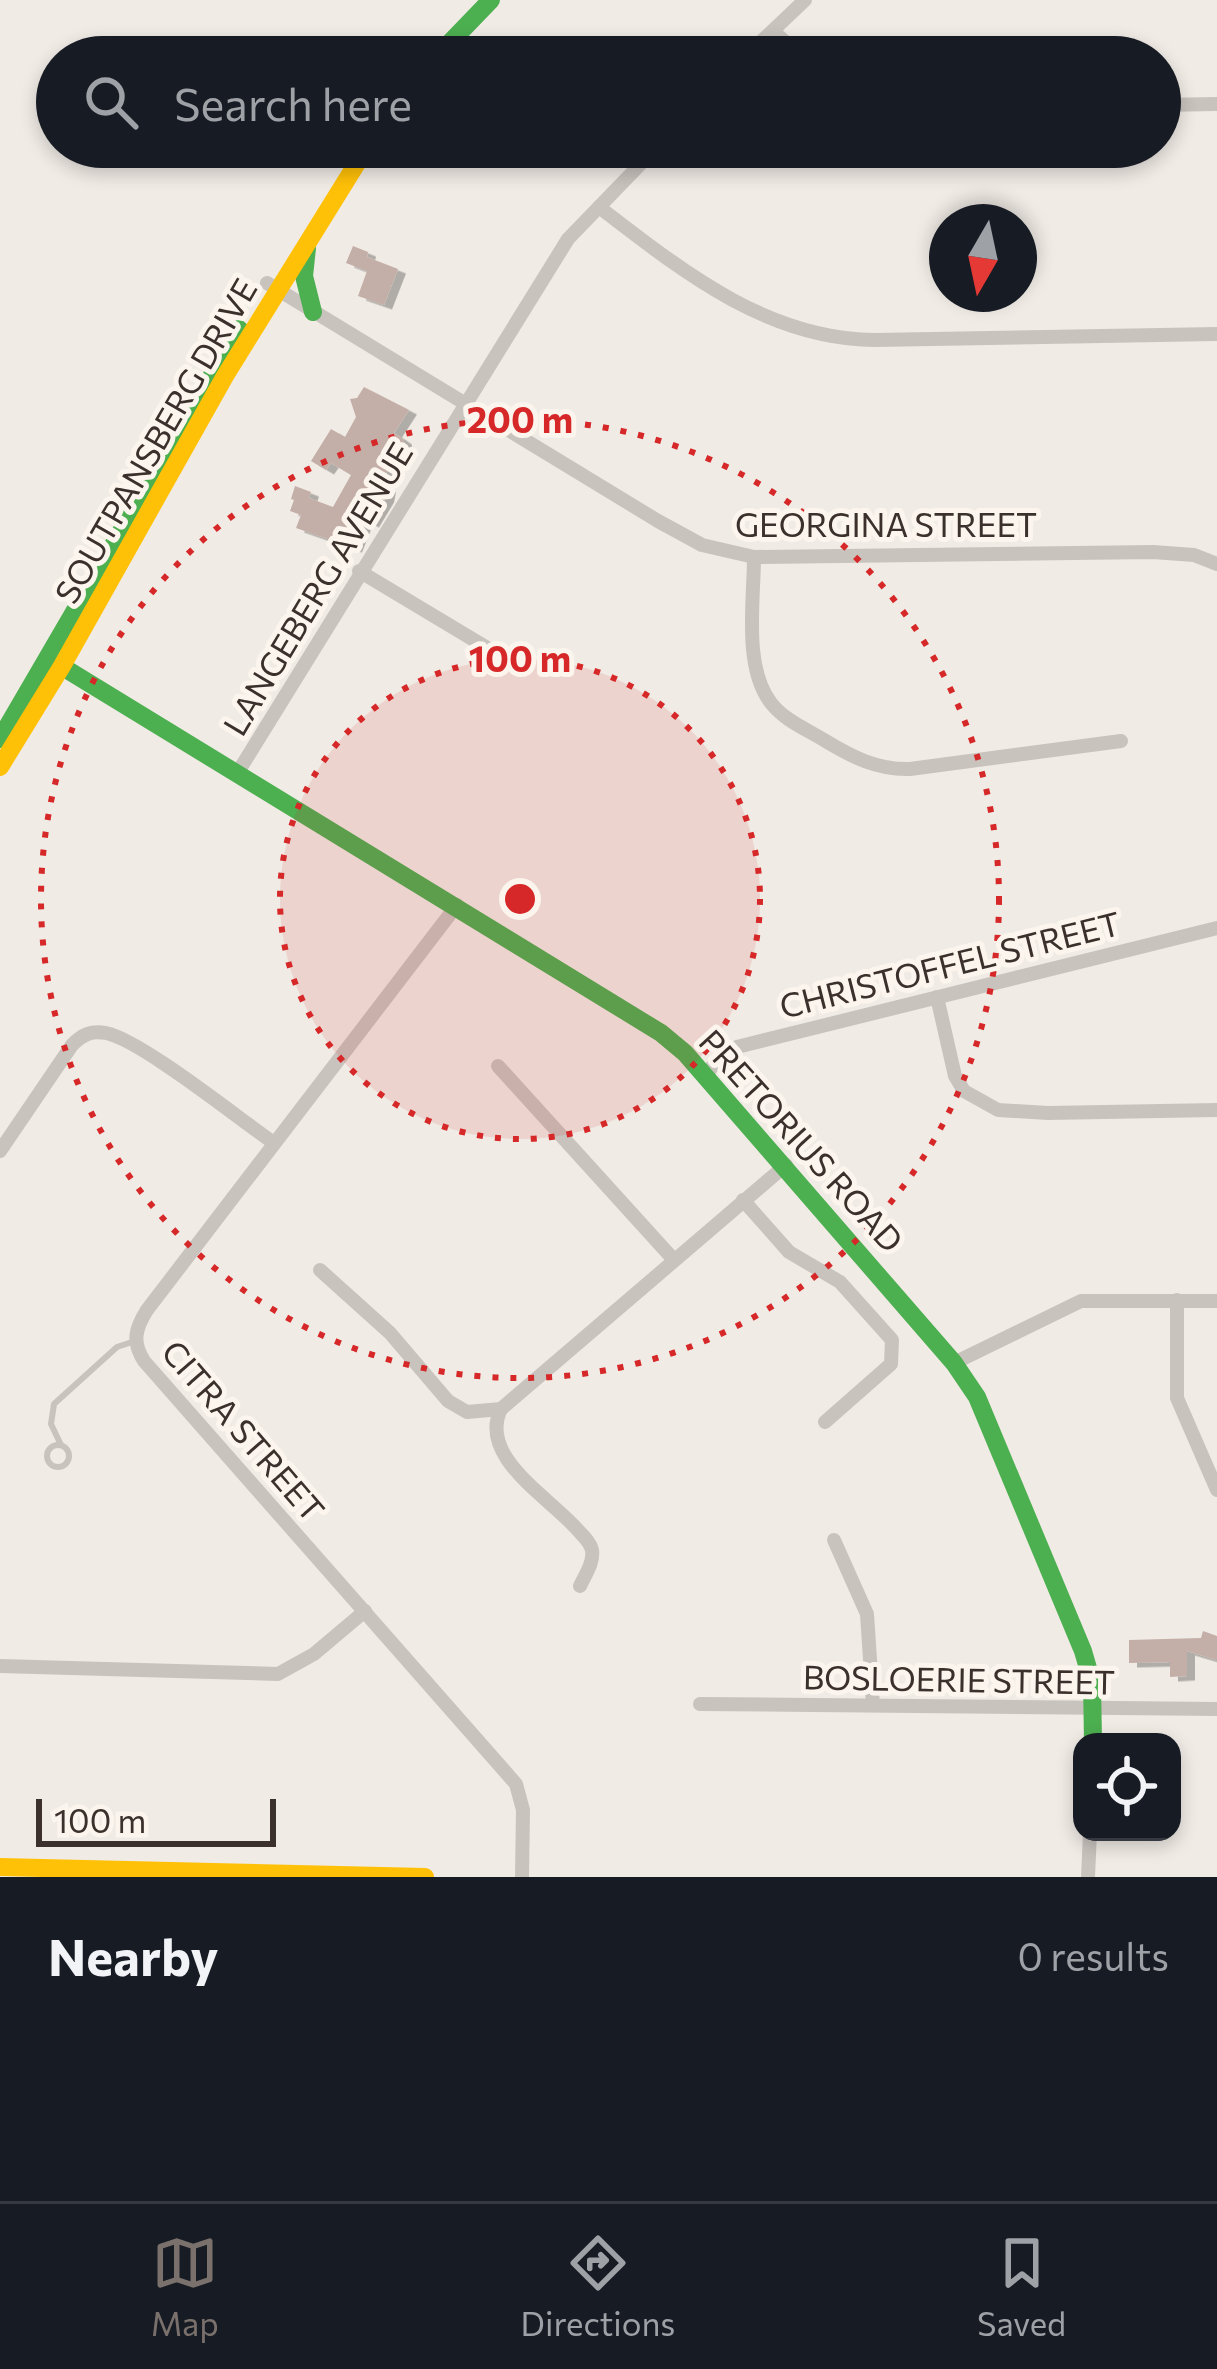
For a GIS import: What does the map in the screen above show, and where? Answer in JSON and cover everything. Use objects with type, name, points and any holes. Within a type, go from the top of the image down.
[{"type":"street","points":[[456,36],[491,0]]},
{"type":"street","points":[[768,36],[805,0]]},
{"type":"street","points":[[773,31],[779,36]]},
{"type":"street","points":[[1181,105],[1217,104]]},
{"type":"street","name":"SOUTPANSBERG DRIVE","points":[[0,767],[55,662],[272,286],[348,168]]},
{"type":"street","name":"SOUTPANSBERG DRIVE","points":[[272,286],[310,238],[350,168]]},
{"type":"street","name":"LANGEBERG AVENUE","points":[[238,772],[568,239],[636,168]]},
{"type":"street","points":[[598,207],[675,265],[770,321],[820,335],[875,340],[1217,334]]},
{"type":"street","points":[[310,238],[304,276],[313,313]]},
{"type":"street","name":"GEORGINA STREET","points":[[272,286],[702,545],[754,557],[1153,552],[1217,563]]},
{"type":"street","points":[[754,557],[755,654],[767,697],[784,716],[854,758],[883,768],[910,769],[1121,741]]},
{"type":"street","points":[[359,571],[494,652]]},
{"type":"street","name":"SOUTPANSBERG DRIVE","points":[[0,739],[55,662]]},
{"type":"street","name":"PRETORIUS ROAD","points":[[55,662],[661,1033],[706,1075],[954,1363],[976,1397],[1083,1651],[1094,1707],[1093,1733]]},
{"type":"street","name":"CITRA STREET","points":[[458,905],[147,1310],[135,1341],[144,1361],[516,1784],[523,1810],[521,1877]]},
{"type":"street","name":"CHRISTOFFEL STREET","points":[[706,1075],[717,1060],[737,1047],[1217,928]]},
{"type":"street","points":[[937,997],[955,1076],[964,1091],[998,1110],[1217,1110]]},
{"type":"street","points":[[0,1151],[72,1045],[79,1037],[98,1032],[130,1043],[274,1144]]},
{"type":"street","points":[[498,1066],[674,1260]]},
{"type":"street","points":[[580,1586],[591,1562],[590,1544],[501,1455],[495,1433],[501,1409],[786,1165]]},
{"type":"street","points":[[743,1200],[789,1252],[840,1282],[892,1340],[891,1364],[825,1421]]},
{"type":"street","points":[[320,1270],[390,1333],[448,1402],[467,1412],[501,1409]]},
{"type":"street","points":[[1177,1300],[1177,1398],[1217,1490]]},
{"type":"street","points":[[954,1363],[1074,1303],[1217,1301]]},
{"type":"street","points":[[835,1540],[867,1614],[873,1706]]},
{"type":"street","points":[[0,1666],[278,1674],[314,1654],[365,1611]]},
{"type":"street","name":"BOSLOERIE STREET","points":[[700,1704],[1217,1709]]},
{"type":"street","points":[[1088,1877],[1090,1841]]},
{"type":"street","points":[[0,1867],[425,1877]]},
{"type":"lane","points":[[61,1445],[51,1424],[54,1404],[117,1347],[135,1341]]},
{"type":"building","points":[[353,246],[398,269],[384,305],[358,296],[367,271],[346,263]]},
{"type":"building","points":[[364,387],[409,410],[394,433],[404,440],[402,452],[380,483],[388,488],[386,498],[371,523],[365,520],[354,548],[296,528],[301,515],[290,511],[295,486],[311,492],[309,498],[333,507],[351,475],[331,463],[326,470],[311,461],[331,429],[345,437],[356,417],[350,399],[357,398]]},
{"type":"building","points":[[1203,1631],[1217,1636],[1217,1660],[1187,1651],[1187,1676],[1170,1677],[1170,1662],[1129,1663],[1129,1640],[1201,1638]]},
{"type":"traffic: fast","points":[[456,36],[491,0]]},
{"type":"traffic: fast","points":[[307,248],[304,276],[313,312]]},
{"type":"traffic: fast","points":[[0,739],[239,329]]},
{"type":"traffic: fast","points":[[48,658],[661,1033],[685,1053],[954,1363],[977,1397],[1083,1651],[1092,1682],[1093,1733]]},
{"type":"traffic: slow","points":[[0,767],[225,376],[354,168]]},
{"type":"traffic: slow","points":[[0,1867],[425,1877]]}]
